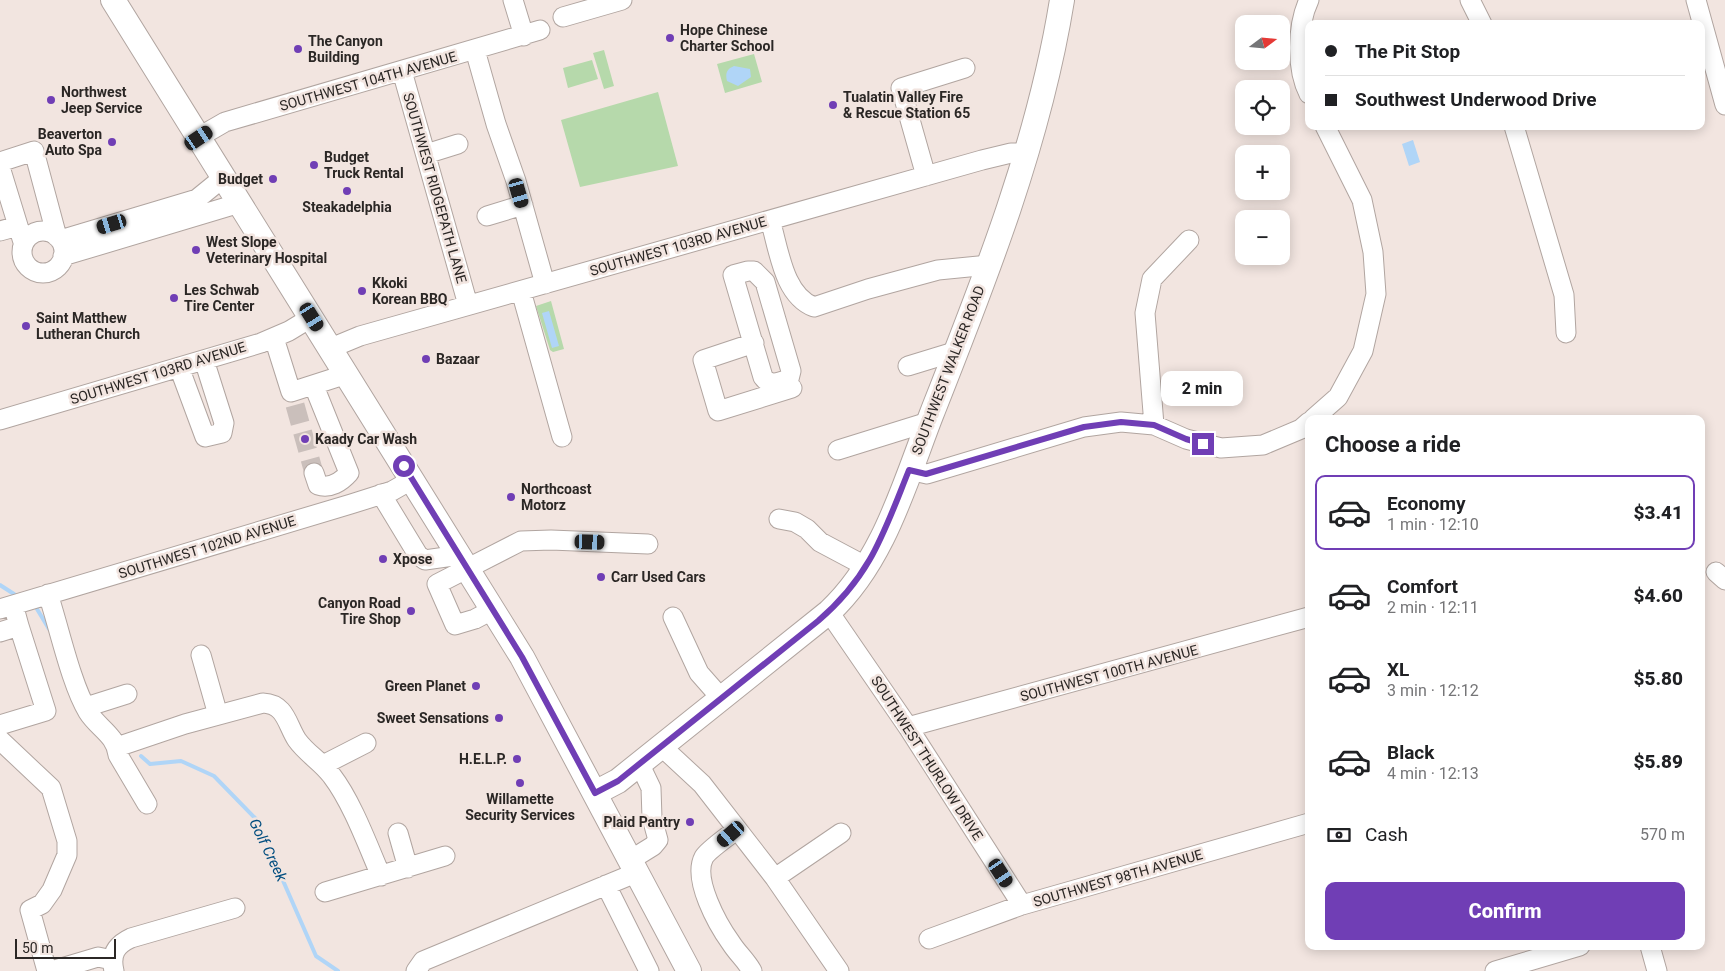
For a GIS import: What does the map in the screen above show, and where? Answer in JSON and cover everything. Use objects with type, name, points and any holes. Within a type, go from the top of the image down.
[{"type":"main road","points":[[113,0],[494,609],[635,866],[689,971]]},
{"type":"main road","name":"SOUTHWEST WALKER ROAD","points":[[595,793],[618,781],[828,612],[846,596],[867,567],[888,523],[957,351],[989,265],[1026,153],[1041,100],[1062,0]]},
{"type":"street","name":"SOUTHWEST 104TH AVENUE","points":[[199,138],[225,122],[532,33],[513,0]]},
{"type":"street","points":[[563,17],[622,0]]},
{"type":"street","points":[[1305,87],[1298,40],[1309,0]]},
{"type":"street","points":[[1470,0],[1480,20]]},
{"type":"street","points":[[1696,0],[1702,20]]},
{"type":"street","points":[[1705,33],[1725,105]]},
{"type":"street","points":[[475,50],[496,124],[523,205],[545,284]]},
{"type":"street","points":[[926,176],[902,88],[965,68]]},
{"type":"street","name":"SOUTHWEST RIDGEPATH LANE","points":[[402,71],[468,305]]},
{"type":"street","points":[[1318,415],[1338,397],[1363,351],[1376,294],[1373,252],[1362,200],[1327,130]]},
{"type":"street","points":[[1515,130],[1564,295],[1566,332]]},
{"type":"street","points":[[426,154],[458,144]]},
{"type":"street","points":[[0,162],[34,152],[60,244],[56,268],[43,273],[36,272],[25,263],[22,256],[21,234],[0,167]]},
{"type":"street","name":"SOUTHWEST 103RD AVENUE","points":[[331,348],[360,336],[926,176],[1005,154],[1026,153]]},
{"type":"street","points":[[60,244],[197,199],[224,177]]},
{"type":"street","points":[[60,244],[240,204]]},
{"type":"street","points":[[487,216],[523,205]]},
{"type":"street","points":[[770,220],[787,274],[798,298],[814,307],[868,289],[938,270],[989,265]]},
{"type":"street","points":[[0,231],[21,234],[38,231],[50,232],[60,244]]},
{"type":"street","points":[[1154,425],[1145,312],[1152,279],[1189,240]]},
{"type":"street","points":[[754,343],[703,360],[718,411],[792,388],[789,379],[791,371],[765,282],[754,272],[748,271],[733,275],[766,380],[776,384],[789,379]]},
{"type":"street","points":[[765,282],[787,274]]},
{"type":"street","points":[[520,290],[562,437]]},
{"type":"street","name":"SOUTHWEST 103RD AVENUE","points":[[0,420],[274,338],[312,317]]},
{"type":"street","points":[[274,338],[293,398],[317,393],[348,374]]},
{"type":"street","points":[[908,366],[957,351]]},
{"type":"street","points":[[179,367],[205,437],[211,437],[222,433],[224,423],[204,360]]},
{"type":"street","points":[[314,473],[318,485],[324,487],[342,481],[349,473],[317,393]]},
{"type":"street","points":[[838,450],[928,422]]},
{"type":"street","points":[[909,470],[926,474],[1084,427],[1121,422],[1154,425],[1186,439],[1220,448],[1263,445],[1305,426]]},
{"type":"street","name":"SOUTHWEST 102ND AVENUE","points":[[7,607],[381,494],[412,479]]},
{"type":"street","points":[[381,494],[418,555],[425,560],[465,562]]},
{"type":"street","points":[[779,519],[795,522],[807,529],[820,542],[867,567]]},
{"type":"street","points":[[494,609],[475,620],[455,625],[437,584],[465,562],[532,540],[648,544]]},
{"type":"street","points":[[48,594],[76,683],[86,707],[117,747],[118,755],[147,804]]},
{"type":"street","points":[[0,725],[46,711],[19,626],[7,607]]},
{"type":"street","name":"SOUTHWEST THURLOW DRIVE","points":[[828,612],[908,727],[1022,905]]},
{"type":"street","points":[[673,617],[699,673],[721,698]]},
{"type":"street","name":"SOUTHWEST 100TH AVENUE","points":[[908,727],[1305,618]]},
{"type":"street","points":[[0,632],[19,626]]},
{"type":"street","points":[[201,655],[218,716]]},
{"type":"street","points":[[86,707],[127,694]]},
{"type":"street","points":[[117,747],[218,716],[264,704],[271,704],[281,710],[297,739],[311,757],[323,765],[340,788],[381,876]]},
{"type":"street","points":[[0,740],[51,788],[67,842],[67,855],[52,890],[42,904],[30,910],[46,971]]},
{"type":"street","points":[[323,765],[366,743]]},
{"type":"street","points":[[661,746],[702,784],[774,878],[839,971]]},
{"type":"street","points":[[416,971],[422,962],[606,885],[635,866],[658,840],[652,818],[651,788],[640,763]]},
{"type":"street","name":"SOUTHWEST 98TH AVENUE","points":[[929,939],[1022,905],[1305,824]]},
{"type":"street","points":[[737,829],[704,857],[700,880],[708,900],[731,944],[744,956],[752,971]]},
{"type":"street","points":[[398,833],[408,868]]},
{"type":"street","points":[[774,878],[842,833]]},
{"type":"street","points":[[325,892],[445,856]]},
{"type":"street","points":[[606,885],[649,971]]},
{"type":"street","points":[[51,971],[98,957],[113,966],[114,951],[120,943],[131,938],[236,908]]},
{"type":"street","points":[[1495,971],[1566,950]]},
{"type":"street","points":[[1651,950],[1657,971]]},
{"type":"green space","points":[[604,50],[614,86],[604,89],[593,53]]},
{"type":"green space","points":[[754,54],[762,82],[725,93],[717,64]]},
{"type":"green space","points":[[592,60],[598,79],[568,88],[563,68]]},
{"type":"green space","points":[[658,92],[678,166],[580,187],[561,120]]},
{"type":"green space","points":[[551,301],[564,349],[553,352],[550,350],[536,306]]},
{"type":"water","points":[[734,66],[750,69],[751,77],[738,86],[727,81],[726,76],[730,68]]},
{"type":"water","points":[[1413,140],[1420,162],[1409,166],[1402,144]]},
{"type":"water","points":[[549,311],[559,346],[552,348],[542,313]]},
{"type":"waterway","name":"Golf Creek","points":[[0,585],[14,594]]},
{"type":"waterway","name":"Golf Creek","points":[[37,609],[49,629]]},
{"type":"waterway","name":"Golf Creek","points":[[141,756],[150,764],[181,761],[214,776],[256,819],[316,956],[338,971]]},
{"type":"tunnel","points":[[295,405],[314,473]]},
{"type":"place","name":"Hope Chinese Charter School","points":[[670,38]]},
{"type":"place","name":"The Canyon Building","points":[[298,49]]},
{"type":"place","name":"Northwest Jeep Service","points":[[51,100]]},
{"type":"place","name":"Tualatin Valley Fire & Rescue Station 65","points":[[833,105]]},
{"type":"place","name":"Beaverton Auto Spa","points":[[112,142]]},
{"type":"place","name":"Budget Truck Rental","points":[[314,165]]},
{"type":"place","name":"Budget","points":[[273,179]]},
{"type":"place","name":"Steakadelphia","points":[[347,191]]},
{"type":"place","name":"West Slope Veterinary Hospital","points":[[196,250]]},
{"type":"place","name":"Kkoki Korean BBQ","points":[[362,291]]},
{"type":"place","name":"Les Schwab Tire Center","points":[[174,298]]},
{"type":"place","name":"Saint Matthew Lutheran Church","points":[[26,326]]},
{"type":"place","name":"Bazaar","points":[[426,359]]},
{"type":"place","name":"Kaady Car Wash","points":[[305,439]]},
{"type":"place","name":"Northcoast Motorz","points":[[511,497]]},
{"type":"place","name":"Xpose","points":[[383,559]]},
{"type":"place","name":"Carr Used Cars","points":[[601,577]]},
{"type":"place","name":"Canyon Road Tire Shop","points":[[411,611]]},
{"type":"place","name":"Green Planet","points":[[476,686]]},
{"type":"place","name":"Sweet Sensations","points":[[499,718]]},
{"type":"place","name":"H.E.L.P.","points":[[517,759]]},
{"type":"place","name":"Willamette Security Services","points":[[520,783]]},
{"type":"place","name":"Plaid Pantry","points":[[690,822]]},
{"type":"route","points":[[404,466],[522,657],[595,793],[618,781],[818,621],[846,596],[872,558],[909,470],[926,474],[1084,427],[1121,422],[1154,425],[1203,444]]}]
